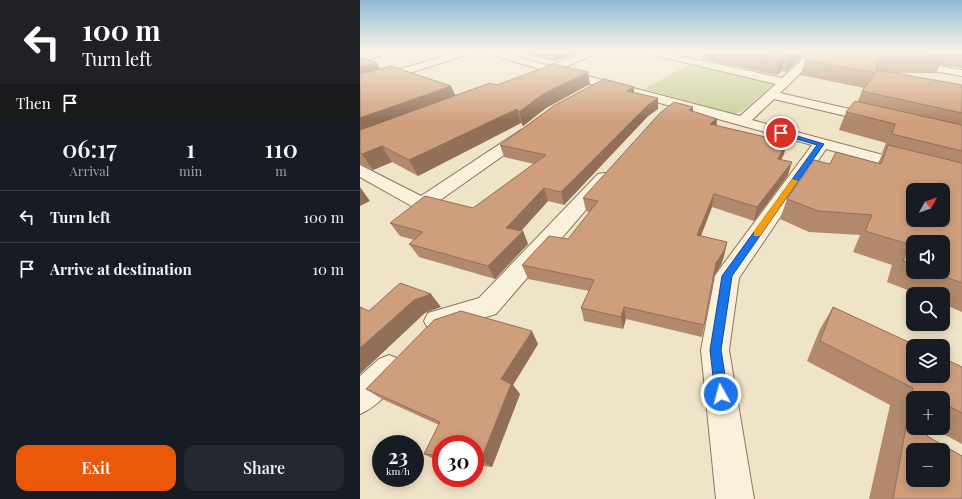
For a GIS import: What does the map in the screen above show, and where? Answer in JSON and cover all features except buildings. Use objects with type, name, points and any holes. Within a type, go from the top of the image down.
[{"type":"street","points":[[360,85],[396,74]]},
{"type":"street","points":[[530,77],[537,74]]},
{"type":"street","points":[[574,74],[821,144],[962,181]]},
{"type":"street","points":[[749,74],[785,82]]},
{"type":"street","points":[[742,122],[793,74]]},
{"type":"street","points":[[585,94],[605,83]]},
{"type":"street","points":[[771,95],[886,122]]},
{"type":"street","points":[[654,120],[677,103]]},
{"type":"street","points":[[360,170],[422,204],[538,124]]},
{"type":"street","points":[[735,499],[715,350],[727,276],[821,144]]},
{"type":"street","points":[[424,333],[435,322],[487,306],[615,165]]},
{"type":"street","points":[[360,398],[403,354]]},
{"type":"green space","points":[[671,74],[737,74],[768,81],[773,85],[741,112],[734,114],[644,89]]},
{"type":"slow traffic","points":[[757,233],[795,181]]},
{"type":"route","points":[[721,394],[715,350],[727,276],[821,144],[781,133]]}]
